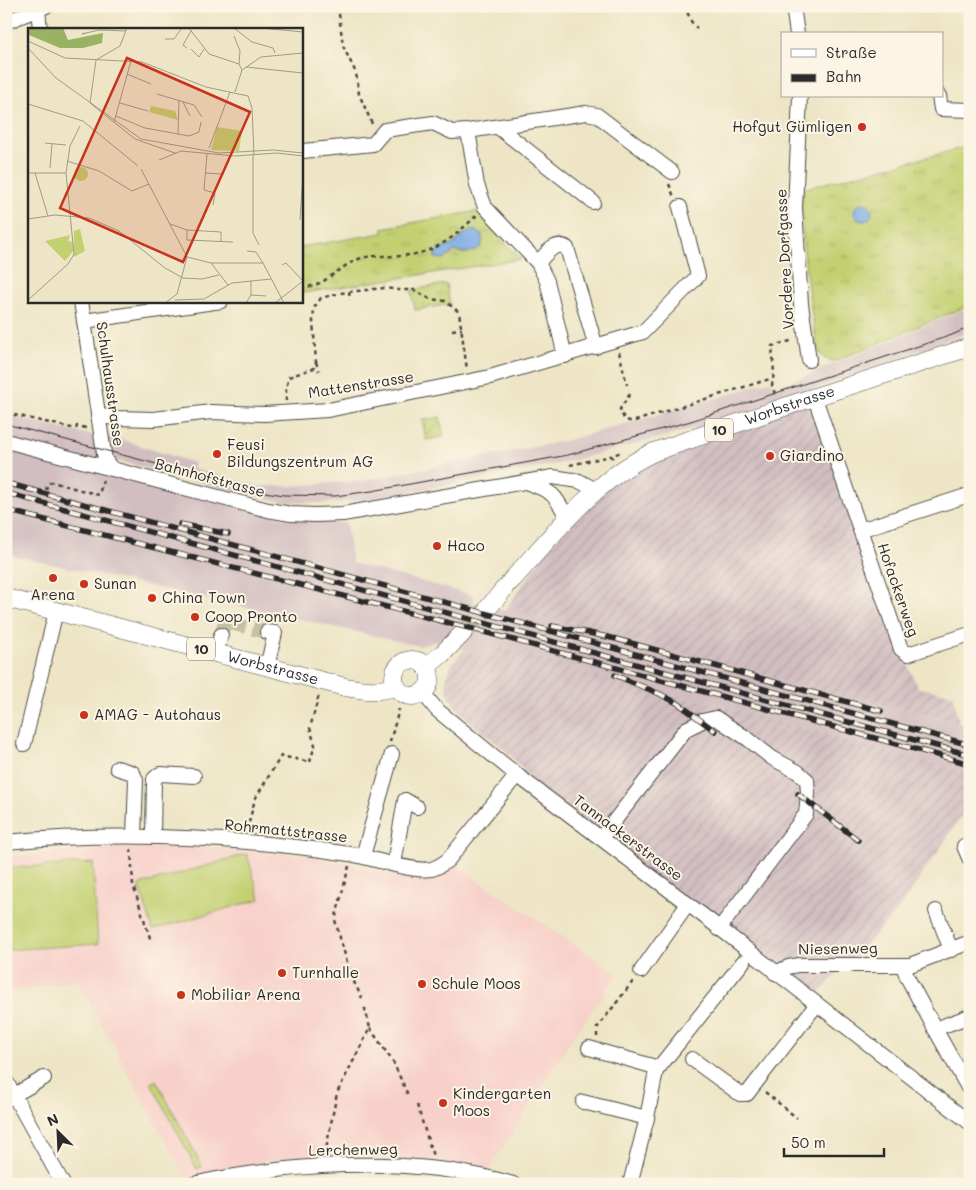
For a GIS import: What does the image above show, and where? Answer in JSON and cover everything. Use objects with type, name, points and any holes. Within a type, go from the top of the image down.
[{"type":"main road","name":"Worbstrasse","points":[[488,608],[596,490],[635,461],[654,452],[970,347]]},
{"type":"main road","name":"Worbstrasse","points":[[6,598],[323,681],[371,691],[387,690],[396,686]]},
{"type":"main road","points":[[426,667],[463,633]]},
{"type":"main road","points":[[414,660],[426,667],[429,672],[430,684],[423,693],[413,697],[398,691],[394,676],[396,670],[404,662],[414,660]]},
{"type":"street","points":[[793,6],[797,32]]},
{"type":"street","points":[[6,22],[42,8],[40,28]]},
{"type":"street","name":"Vordere Dorfgasse","points":[[800,98],[795,208],[801,304],[809,360]]},
{"type":"street","points":[[939,98],[941,109],[970,110]]},
{"type":"street","points":[[303,152],[373,144],[385,130],[433,123],[452,132],[468,131],[586,113],[597,116],[670,177]]},
{"type":"street","points":[[498,127],[593,202]]},
{"type":"street","points":[[468,131],[477,185],[485,207],[538,263],[547,281],[566,356]]},
{"type":"street","name":"Mattenstrasse","points":[[98,416],[154,419],[211,412],[264,414],[328,410],[468,382],[566,356],[643,332],[698,276],[680,207]]},
{"type":"street","points":[[538,263],[550,250],[557,246],[568,248],[596,347]]},
{"type":"street","name":"Schulhausstrasse","points":[[81,302],[105,460],[112,469]]},
{"type":"street","points":[[84,322],[213,302]]},
{"type":"street","name":"Hofackerweg","points":[[815,398],[901,649],[908,654],[970,634]]},
{"type":"street","name":"Bahnhofstrasse","points":[[6,441],[268,510],[315,516],[343,514],[553,477],[561,477],[579,482],[596,490]]},
{"type":"street","points":[[527,482],[552,493],[557,498],[568,519]]},
{"type":"street","name":"Hofackerweg","points":[[860,530],[969,495]]},
{"type":"street","points":[[24,744],[56,611]]},
{"type":"street","points":[[267,632],[275,633],[267,666]]},
{"type":"street","points":[[216,653],[221,635]]},
{"type":"street","name":"Tannackerstrasse","points":[[423,693],[436,710],[517,775],[688,904],[970,1123]]},
{"type":"street","points":[[601,838],[686,730],[702,721],[716,718],[748,739],[772,758],[798,772],[807,780],[806,814],[719,929]]},
{"type":"street","points":[[358,855],[392,754]]},
{"type":"street","points":[[118,768],[133,773],[136,780],[134,835]]},
{"type":"street","points":[[153,835],[154,779],[160,774],[194,776]]},
{"type":"street","name":"Rohrmattstrasse","points":[[6,842],[88,836],[153,835],[244,842],[358,855],[420,870],[430,869],[448,860],[517,775]]},
{"type":"street","points":[[394,864],[406,800],[416,807]]},
{"type":"street","points":[[964,846],[970,860]]},
{"type":"street","points":[[641,971],[688,904]]},
{"type":"street","points":[[936,911],[951,950]]},
{"type":"street","name":"Niesenweg","points":[[776,973],[788,967],[798,965],[903,965],[919,963],[970,942]]},
{"type":"street","points":[[630,1184],[647,1118],[656,1071],[743,962]]},
{"type":"street","points":[[903,965],[907,977],[970,1092]]},
{"type":"street","points":[[692,1059],[740,1094],[747,1094],[817,1004]]},
{"type":"street","points":[[935,1029],[970,1016]]},
{"type":"street","points":[[590,1048],[652,1066],[656,1071]]},
{"type":"street","points":[[10,1097],[44,1078]]},
{"type":"street","points":[[6,1081],[10,1097],[63,1184]]},
{"type":"street","points":[[583,1102],[647,1118]]},
{"type":"street","name":"Lerchenweg","points":[[194,1184],[223,1177],[322,1165],[377,1164],[437,1168],[486,1176],[513,1184]]},
{"type":"path","points":[[338,6],[343,46],[356,73],[359,94],[378,138]]},
{"type":"path","points":[[683,6],[691,23],[697,28]]},
{"type":"path","points":[[670,177],[670,192]]},
{"type":"path","points":[[302,289],[318,284],[356,260],[371,255],[420,254],[438,246],[454,237],[485,207]]},
{"type":"path","points":[[318,370],[313,321],[314,308],[321,298],[349,292],[384,288],[414,290],[430,299],[445,301],[458,312],[462,329],[468,382]]},
{"type":"path","points":[[349,292],[350,300]]},
{"type":"path","points":[[452,330],[462,329]]},
{"type":"path","points":[[776,398],[772,386],[772,346],[806,337]]},
{"type":"path","points":[[616,341],[627,385]]},
{"type":"path","points":[[286,413],[286,388],[289,377],[314,368],[316,362]]},
{"type":"path","points":[[630,394],[620,409],[624,419],[635,421],[773,378]]},
{"type":"path","points":[[6,412],[76,429],[78,426],[100,431]]},
{"type":"path","points":[[46,490],[48,483],[52,482],[99,495],[105,476],[112,469]]},
{"type":"path","points":[[244,842],[255,799],[281,756],[310,762],[315,745],[310,728],[323,681]]},
{"type":"path","points":[[392,754],[390,745],[399,709]]},
{"type":"path","points":[[134,835],[131,846],[133,886],[151,941]]},
{"type":"path","points":[[358,855],[335,920],[351,976],[362,998]]},
{"type":"path","points":[[609,1054],[610,1048],[596,1043],[597,1028],[641,971]]},
{"type":"path","points":[[364,1005],[370,1028],[393,1062],[409,1096]]},
{"type":"path","points":[[322,1165],[337,1093],[370,1028]]},
{"type":"path","points":[[755,1084],[797,1118]]},
{"type":"path","points":[[417,1104],[437,1168]]},
{"type":"shaded area","points":[[970,307],[970,331],[778,402],[693,429],[562,463],[365,500],[325,503],[283,502],[119,461],[101,470],[288,519],[346,523],[352,563],[472,595],[473,603],[505,611],[510,609],[857,701],[859,698],[970,726],[970,773],[700,700],[624,684],[500,646],[497,655],[463,651],[462,633],[420,646],[6,554],[6,415],[81,433],[113,437],[194,463],[193,469],[259,486],[361,481],[565,441],[770,381],[777,388]]},
{"type":"shaded area","points":[[815,398],[901,649],[918,688],[953,694],[959,723],[859,698],[857,701],[605,633],[505,611],[568,519],[622,469]]},
{"type":"shaded area","points":[[500,646],[624,684],[700,700],[970,773],[970,804],[898,910],[812,1000],[552,801],[504,749],[470,722],[455,707],[449,697],[446,683],[452,664],[463,651],[496,655]]},
{"type":"shaded area","points":[[106,848],[201,848],[314,856],[389,875],[448,860],[618,974],[572,1039],[489,1170],[391,1157],[342,1158],[274,1160],[186,1178],[78,981],[6,992],[6,857]]},
{"type":"green space","points":[[970,146],[970,305],[835,361],[826,359],[817,347],[808,288],[802,229],[802,189]]},
{"type":"green space","points":[[478,211],[490,228],[522,259],[303,293],[302,247],[383,233],[383,228]],"holes":[[[465,233],[483,239],[481,247],[465,254],[454,251],[449,257],[435,256],[438,250],[451,246]]]},
{"type":"green space","points":[[446,284],[450,304],[415,310],[411,290]]},
{"type":"green space","points":[[440,417],[444,437],[426,440],[422,420]]},
{"type":"green space","points":[[247,854],[260,899],[153,930],[139,885]]},
{"type":"green space","points":[[93,863],[98,944],[6,950],[6,868]]},
{"type":"green space","points":[[156,1080],[202,1166],[197,1169],[151,1083]]},
{"type":"water","points":[[863,203],[869,206],[872,212],[869,218],[863,221],[857,218],[854,212],[857,206]]},
{"type":"water","points":[[475,230],[482,235],[481,246],[478,249],[469,252],[454,251],[444,259],[435,258],[437,251],[453,244],[467,232]]},
{"type":"tunnel","points":[[463,633],[488,608]]},
{"type":"tunnel","points":[[221,635],[225,622],[267,632]]},
{"type":"tram line","points":[[6,424],[258,491],[284,495],[335,496],[568,455],[691,421],[952,335],[970,327]]},
{"type":"railway","points":[[6,483],[970,745]]},
{"type":"railway","points":[[6,493],[970,755]]},
{"type":"railway","points":[[6,510],[473,629],[970,764]]},
{"type":"railway","points":[[180,524],[228,534]]},
{"type":"railway","points":[[552,626],[616,639],[881,711]]},
{"type":"railway","points":[[615,675],[679,704],[715,731]]},
{"type":"railway","points":[[798,794],[858,840]]},
{"type":"place","name":"Hofgut Gümligen","points":[[862,127]]},
{"type":"place","name":"Feusi Bildungszentrum AG","points":[[217,454]]},
{"type":"place","name":"Giardino","points":[[770,456]]},
{"type":"place","name":"Haco","points":[[437,546]]},
{"type":"place","name":"Arena","points":[[53,578]]},
{"type":"place","name":"Sunan","points":[[84,584]]},
{"type":"place","name":"China Town","points":[[152,598]]},
{"type":"place","name":"Coop Pronto","points":[[195,617]]},
{"type":"place","name":"AMAG - Autohaus","points":[[84,715]]},
{"type":"place","name":"Turnhalle","points":[[282,973]]},
{"type":"place","name":"Schule Moos","points":[[422,984]]},
{"type":"place","name":"Mobiliar Arena","points":[[181,995]]},
{"type":"place","name":"Kindergarten Moos","points":[[443,1103]]}]
